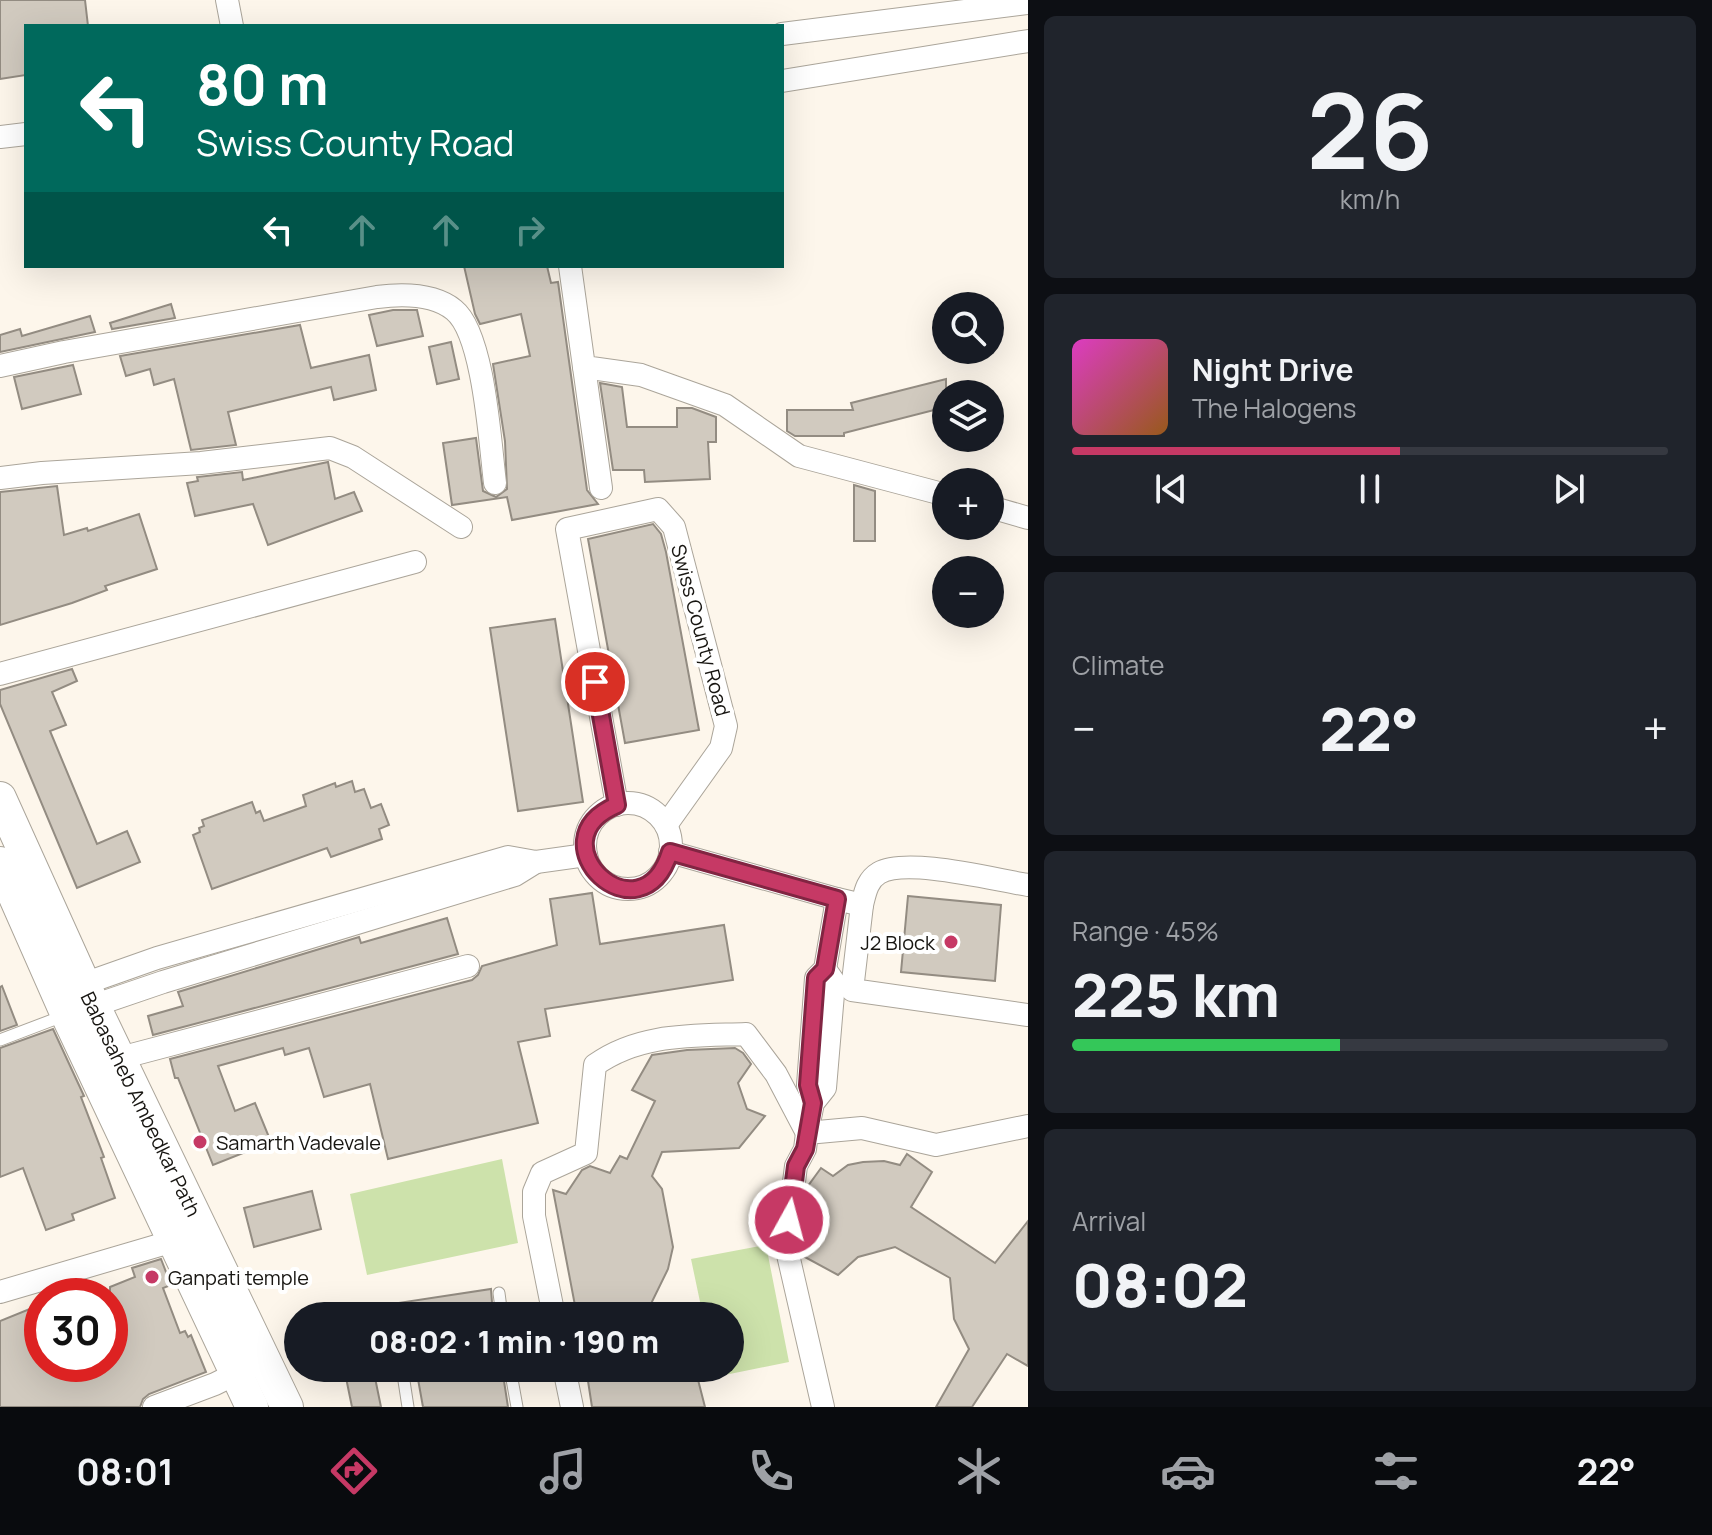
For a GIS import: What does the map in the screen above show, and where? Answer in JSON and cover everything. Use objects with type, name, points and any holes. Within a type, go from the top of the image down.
[{"type":"street","points":[[227,0],[232,24]]},
{"type":"street","points":[[784,34],[1028,3]]},
{"type":"street","points":[[784,81],[1028,41]]},
{"type":"street","points":[[0,137],[24,134]]},
{"type":"street","points":[[570,268],[601,488]]},
{"type":"street","points":[[0,366],[377,297],[397,294],[428,298],[454,310],[474,343],[495,483]]},
{"type":"street","points":[[584,367],[641,375],[725,405],[799,456],[932,491]]},
{"type":"street","points":[[0,478],[201,463],[330,448],[353,457],[461,527]]},
{"type":"street","name":"Swiss County Road","points":[[617,805],[567,529],[658,509],[674,527],[726,726],[721,748],[666,825]]},
{"type":"street","points":[[1004,511],[1028,518]]},
{"type":"street","points":[[0,674],[415,562]]},
{"type":"street","name":"Babasaheb Ambedkar Path","points":[[0,798],[75,999],[120,1058],[188,1236]]},
{"type":"street","points":[[632,803],[645,807],[657,814],[666,825],[670,838],[666,866],[657,878],[645,886],[616,888],[603,881],[586,855],[588,830],[605,810],[617,805],[632,803]]},
{"type":"street","points":[[670,852],[862,905]]},
{"type":"street","points":[[75,999],[157,958],[508,857],[536,862],[586,855]]},
{"type":"street","points":[[75,999],[163,982],[515,875],[536,862]]},
{"type":"street","name":"Babasaheb Ambedkar Path","points":[[0,863],[75,999],[251,1366],[287,1407]]},
{"type":"street","points":[[1028,885],[917,866],[880,872],[867,885],[862,905],[852,990],[1028,1015]]},
{"type":"street","points":[[823,1407],[786,1246],[796,1166],[805,1149],[813,1103],[808,1085],[816,978],[825,969],[837,899]]},
{"type":"street","points":[[120,1058],[468,966]]},
{"type":"street","points":[[551,1302],[534,1216],[534,1192],[542,1173],[586,1153],[595,1065],[613,1053],[658,1038],[746,1034],[776,1074],[807,1133]]},
{"type":"street","points":[[807,1133],[862,1128],[936,1145],[1028,1126]]},
{"type":"street","points":[[0,1292],[188,1236]]},
{"type":"street","points":[[154,1407],[251,1366]]},
{"type":"street","name":"Babasaheb Ambedkar Path","points":[[251,1366],[252,1407]]},
{"type":"street","points":[[567,1382],[572,1407]]},
{"type":"lane","points":[[0,1040],[75,999]]},
{"type":"lane","points":[[499,1293],[500,1302]]},
{"type":"lane","points":[[404,1382],[408,1407]]},
{"type":"lane","points":[[513,1382],[517,1407]]},
{"type":"green space","points":[[502,1159],[518,1243],[367,1275],[350,1194]]},
{"type":"green space","points":[[766,1245],[789,1362],[744,1371],[744,1302],[700,1302],[691,1259]]},
{"type":"building","points":[[0,0],[85,0],[88,24],[24,24],[24,75],[0,79]]},
{"type":"building","points":[[464,268],[547,268],[551,283],[558,282],[587,490],[598,504],[512,520],[507,497],[452,505],[443,443],[476,438],[483,491],[496,497],[507,489],[505,441],[493,364],[530,356],[521,314],[480,324]]},
{"type":"building","points":[[171,304],[175,318],[112,329],[110,323]]},
{"type":"building","points":[[393,310],[417,310],[423,336],[377,346],[369,315]]},
{"type":"building","points":[[90,316],[95,332],[0,352],[0,335],[20,329],[22,336]]},
{"type":"building","points":[[300,325],[311,368],[369,355],[376,390],[334,400],[331,387],[228,412],[236,445],[191,450],[174,379],[154,385],[150,369],[126,376],[120,356]]},
{"type":"building","points":[[451,342],[459,379],[437,384],[429,347]]},
{"type":"building","points":[[73,365],[81,394],[22,409],[14,377]]},
{"type":"building","points":[[600,383],[622,387],[627,427],[677,427],[677,408],[692,408],[716,417],[716,442],[708,442],[710,479],[645,482],[644,470],[613,470]]},
{"type":"building","points":[[932,383],[932,411],[844,433],[844,436],[795,436],[787,431],[787,410],[853,410],[851,403]]},
{"type":"building","points":[[328,462],[335,499],[354,492],[362,511],[268,545],[253,504],[195,516],[187,483],[198,481],[197,477],[242,472],[243,480]]},
{"type":"building","points":[[854,485],[875,491],[875,541],[854,541]]},
{"type":"building","points":[[57,486],[64,535],[87,528],[88,531],[139,514],[157,569],[105,586],[107,590],[72,603],[0,625],[0,492]]},
{"type":"building","points":[[653,524],[661,534],[666,552],[699,730],[625,743],[588,539]]},
{"type":"building","points":[[555,619],[583,802],[518,811],[490,628]]},
{"type":"building","points":[[72,669],[77,681],[52,692],[66,725],[50,731],[97,844],[127,831],[140,862],[77,888],[0,704],[0,690]]},
{"type":"building","points":[[352,781],[355,792],[364,789],[371,808],[381,804],[389,825],[379,829],[382,839],[331,857],[327,848],[212,889],[193,835],[204,826],[202,820],[252,802],[256,813],[260,811],[264,821],[306,806],[303,795],[335,783],[336,787]]},
{"type":"building","points":[[592,893],[600,944],[724,925],[733,980],[545,1009],[550,1036],[518,1042],[538,1123],[388,1159],[370,1084],[324,1097],[309,1048],[285,1055],[283,1048],[218,1066],[235,1111],[255,1103],[271,1142],[213,1165],[178,1078],[175,1078],[170,1059],[472,980],[482,966],[557,945],[550,899]]},
{"type":"building","name":"J2 Block","points":[[908,896],[1001,905],[995,981],[901,972]]},
{"type":"building","points":[[447,918],[458,954],[153,1035],[148,1016],[183,1006],[178,992],[359,937],[361,943]]},
{"type":"building","points":[[0,987],[17,1025],[0,1031]]},
{"type":"building","points":[[53,1029],[84,1096],[81,1097],[104,1157],[101,1158],[115,1198],[72,1214],[74,1220],[46,1230],[23,1168],[0,1177],[0,1048]]},
{"type":"building","points":[[735,1048],[743,1053],[751,1064],[738,1083],[747,1109],[765,1116],[739,1148],[662,1152],[652,1176],[662,1189],[673,1247],[668,1269],[652,1302],[574,1302],[553,1190],[566,1194],[582,1170],[590,1166],[610,1173],[620,1156],[627,1159],[655,1101],[632,1090],[652,1055]]},
{"type":"building","points":[[907,1154],[932,1172],[911,1207],[995,1263],[1028,1221],[1028,1366],[1007,1354],[972,1407],[936,1407],[969,1349],[954,1319],[950,1278],[895,1247],[858,1257],[838,1275],[803,1256],[802,1252],[825,1219],[805,1206],[808,1186],[821,1168],[833,1176],[848,1165],[863,1162],[884,1161],[900,1165]]},
{"type":"building","points":[[312,1191],[321,1229],[254,1247],[244,1208]]},
{"type":"building","points":[[161,1259],[171,1285],[163,1288],[180,1333],[185,1331],[188,1337],[191,1335],[206,1372],[149,1394],[140,1407],[0,1407],[0,1321],[24,1311],[24,1382],[128,1382],[128,1280],[135,1277],[132,1268]]},
{"type":"building","points":[[491,1289],[492,1302],[405,1302]]},
{"type":"building","points":[[347,1382],[376,1382],[381,1407],[352,1407]]},
{"type":"building","points":[[419,1382],[504,1382],[508,1407],[423,1407]]},
{"type":"building","points":[[588,1382],[699,1382],[705,1407],[592,1407]]},
{"type":"place","name":"J2 Block","points":[[951,942]]},
{"type":"place","name":"Samarth Vadevale","points":[[200,1142]]},
{"type":"place","name":"Ganpati temple","points":[[152,1277]]},
{"type":"route","points":[[595,682],[617,805],[605,810],[588,830],[586,855],[603,881],[616,888],[645,886],[657,878],[666,866],[670,852],[837,899],[825,969],[816,978],[808,1085],[813,1103],[805,1149],[796,1166],[789,1220]]}]
